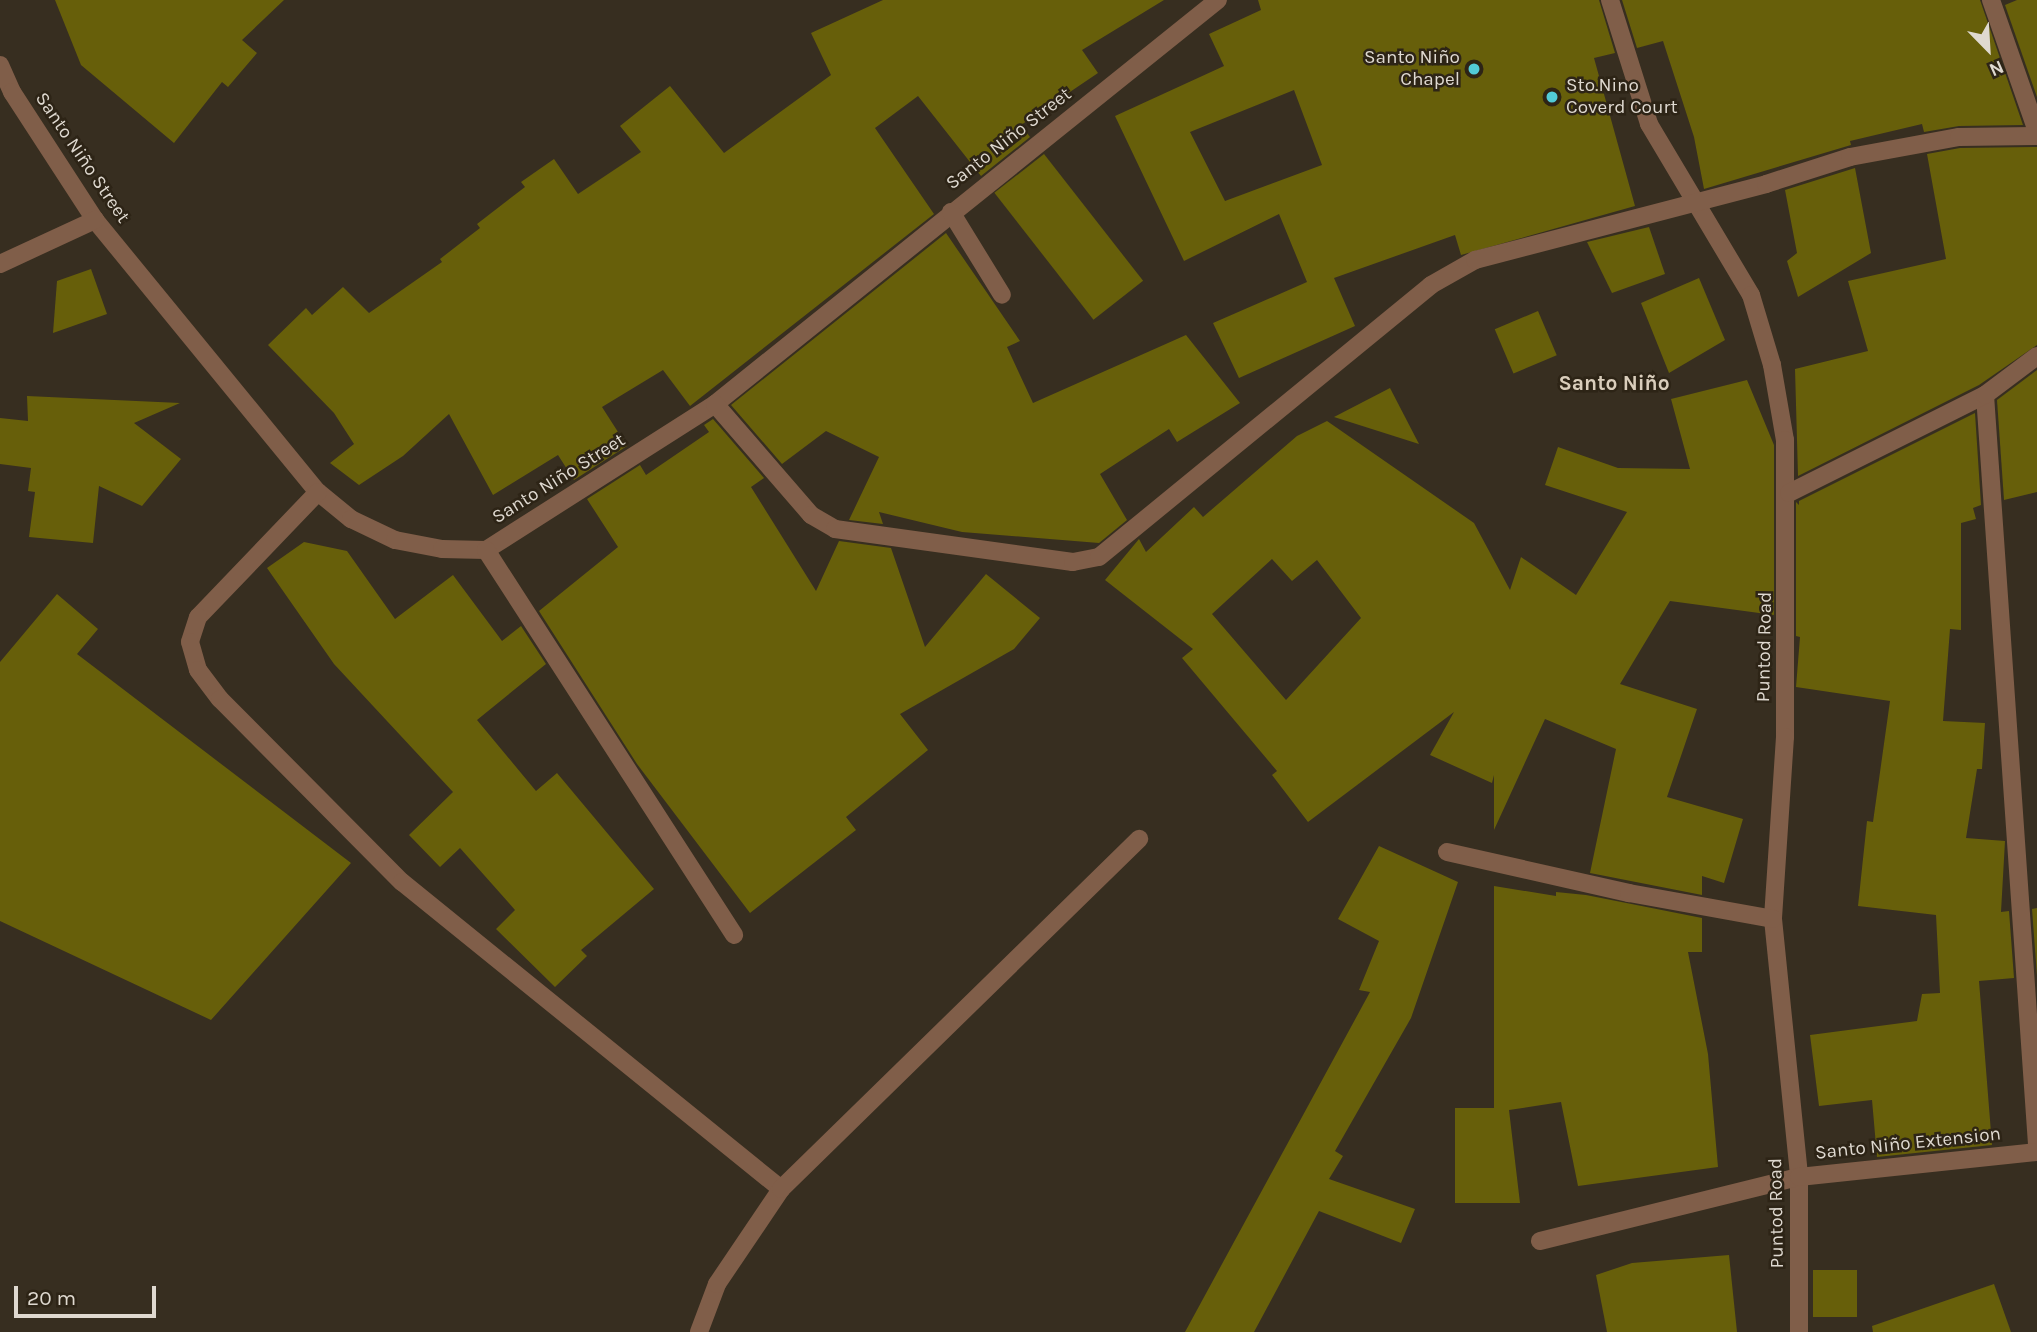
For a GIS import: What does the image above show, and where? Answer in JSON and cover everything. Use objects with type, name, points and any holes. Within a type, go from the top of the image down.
[{"type":"street","name":"Santo Niño Street","points":[[0,65],[12,92],[95,219],[318,492],[351,519],[395,540],[442,549],[486,550],[715,404],[950,212],[1218,0]]},
{"type":"street","name":"Puntod Road","points":[[1610,0],[1649,124],[1751,295],[1775,378],[1789,493],[1785,737],[1773,919],[1799,1177],[1800,1332]]},
{"type":"street","points":[[1991,0],[2037,131]]},
{"type":"street","points":[[715,404],[811,515],[835,529],[1073,562],[1099,557],[1431,285],[1475,260],[1694,203],[1850,157],[1959,137],[2037,136]]},
{"type":"street","points":[[950,212],[1002,295]]},
{"type":"street","points":[[0,264],[95,219]]},
{"type":"street","points":[[1789,493],[1985,395],[2037,356]]},
{"type":"street","points":[[1985,395],[2037,1145]]},
{"type":"street","points":[[318,492],[198,617],[190,642],[198,670],[220,699],[401,882],[781,1189]]},
{"type":"street","points":[[486,550],[734,935]]},
{"type":"street","points":[[699,1332],[718,1284],[781,1189],[1139,839]]},
{"type":"street","points":[[1447,852],[1629,893],[1773,919]]},
{"type":"street","name":"Santo Niño Extension","points":[[1540,1241],[1799,1177],[2037,1152]]},
{"type":"building","points":[[55,0],[284,0],[242,40],[257,53],[228,87],[222,82],[174,143],[81,65]]},
{"type":"building","points":[[883,0],[1164,0],[1082,50],[1098,73],[1021,125],[1030,137],[981,176],[918,96],[875,128],[934,214],[690,406],[663,370],[602,407],[627,446],[574,480],[558,455],[493,495],[449,414],[403,456],[359,485],[330,463],[354,444],[334,413],[268,345],[306,308],[312,315],[343,287],[369,313],[442,262],[440,259],[480,228],[477,224],[525,187],[521,182],[554,159],[578,194],[641,152],[620,126],[670,86],[724,153],[831,75],[811,33]]},
{"type":"building","points":[[1258,0],[1599,0],[1615,53],[1594,58],[1635,206],[1461,255],[1455,235],[1334,278],[1355,326],[1239,378],[1213,323],[1307,282],[1279,214],[1184,261],[1115,116],[1224,66],[1209,34],[1261,10]],"holes":[[[1294,90],[1322,165],[1225,201],[1190,132]]]},
{"type":"building","points":[[1622,0],[1980,0],[2023,125],[1959,126],[1924,132],[1922,124],[1850,141],[1851,145],[1704,189],[1694,137],[1663,41],[1637,48]]},
{"type":"building","points":[[2017,0],[2037,0],[2037,97],[2005,5]]},
{"type":"building","points":[[2037,147],[2037,345],[1979,385],[1798,476],[1795,369],[1868,351],[1848,281],[1946,259],[1927,154],[1960,148]]},
{"type":"building","points":[[1044,154],[1143,281],[1093,320],[994,193]]},
{"type":"building","points":[[1855,168],[1871,253],[1798,297],[1787,261],[1797,253],[1785,190]]},
{"type":"building","points":[[1649,227],[1665,274],[1612,293],[1587,242]]},
{"type":"building","points":[[946,233],[1020,341],[1007,347],[1033,403],[1186,335],[1240,403],[1177,442],[1169,429],[1100,474],[1127,520],[1099,543],[962,532],[879,512],[883,524],[849,520],[879,457],[826,431],[782,464],[731,405]]},
{"type":"building","points":[[91,269],[107,314],[53,333],[57,281]]},
{"type":"building","points":[[1699,278],[1725,340],[1669,373],[1641,303]]},
{"type":"building","points":[[1538,311],[1557,355],[1513,374],[1495,329]]},
{"type":"building","points":[[2037,370],[2037,492],[2004,500],[1997,400]]},
{"type":"building","points":[[1747,380],[1774,445],[1774,615],[1670,601],[1620,684],[1697,709],[1667,797],[1743,819],[1724,883],[1702,876],[1702,895],[1590,873],[1616,749],[1545,719],[1494,830],[1494,775],[1492,783],[1430,755],[1454,712],[1308,822],[1272,775],[1277,771],[1182,658],[1193,649],[1105,580],[1139,539],[1146,552],[1194,507],[1203,517],[1297,436],[1327,421],[1474,523],[1510,590],[1521,557],[1576,595],[1627,512],[1545,485],[1558,447],[1618,468],[1690,469],[1671,399]],"holes":[[[1272,559],[1292,581],[1317,560],[1361,618],[1286,700],[1212,614]]]},
{"type":"building","points":[[1390,388],[1419,444],[1334,417]]},
{"type":"building","points":[[27,396],[180,403],[134,423],[181,459],[142,506],[99,486],[93,543],[29,537],[35,492],[28,491],[31,468],[0,464],[0,418],[28,421]]},
{"type":"building","points":[[1975,413],[1981,505],[1973,508],[1976,519],[1961,523],[1961,630],[1950,629],[1943,721],[1985,723],[1982,769],[1977,769],[1966,838],[2005,841],[2001,912],[2009,911],[2014,978],[1979,981],[1992,1145],[1877,1157],[1872,1100],[1819,1106],[1810,1035],[1917,1021],[1922,994],[1940,993],[1936,915],[1858,906],[1867,821],[1873,822],[1890,701],[1796,687],[1800,637],[1796,636],[1796,502],[1799,505],[1799,501]]},
{"type":"building","points":[[713,419],[764,478],[751,487],[816,591],[839,541],[891,548],[925,647],[986,574],[1040,618],[1014,649],[900,714],[928,750],[846,817],[856,830],[750,913],[637,764],[539,611],[618,547],[587,499],[640,465],[646,475],[709,432],[704,425]]},
{"type":"building","points":[[304,542],[347,551],[395,619],[453,575],[502,641],[521,626],[546,664],[477,720],[536,791],[557,773],[654,889],[581,950],[587,956],[555,987],[496,929],[515,910],[460,848],[440,867],[409,835],[453,792],[334,664],[267,568]]},
{"type":"building","points":[[57,594],[98,629],[77,654],[351,863],[211,1020],[0,921],[0,662]]},
{"type":"building","points":[[1379,846],[1458,882],[1411,1018],[1335,1151],[1343,1156],[1329,1179],[1415,1209],[1401,1243],[1319,1211],[1254,1332],[1185,1332],[1370,992],[1359,990],[1379,941],[1338,919]]},
{"type":"building","points":[[1494,886],[1556,896],[1556,892],[1586,895],[1702,918],[1702,952],[1688,952],[1708,1054],[1718,1167],[1578,1186],[1561,1102],[1509,1110],[1520,1203],[1455,1203],[1455,1108],[1494,1108]]},
{"type":"building","points":[[2037,908],[2037,976],[2032,909]]},
{"type":"building","points":[[1729,1255],[1737,1332],[1607,1332],[1596,1275],[1632,1263]]},
{"type":"building","points":[[1813,1270],[1857,1270],[1857,1317],[1813,1317]]},
{"type":"building","points":[[1994,1284],[2011,1332],[1873,1332],[1872,1326]]},
{"type":"place","name":"Santo Niño Chapel","points":[[1474,69]]},
{"type":"place","name":"Sto.Nino Coverd Court","points":[[1552,97]]},
{"type":"district","name":"Santo Niño","points":[[1614,383]]}]
